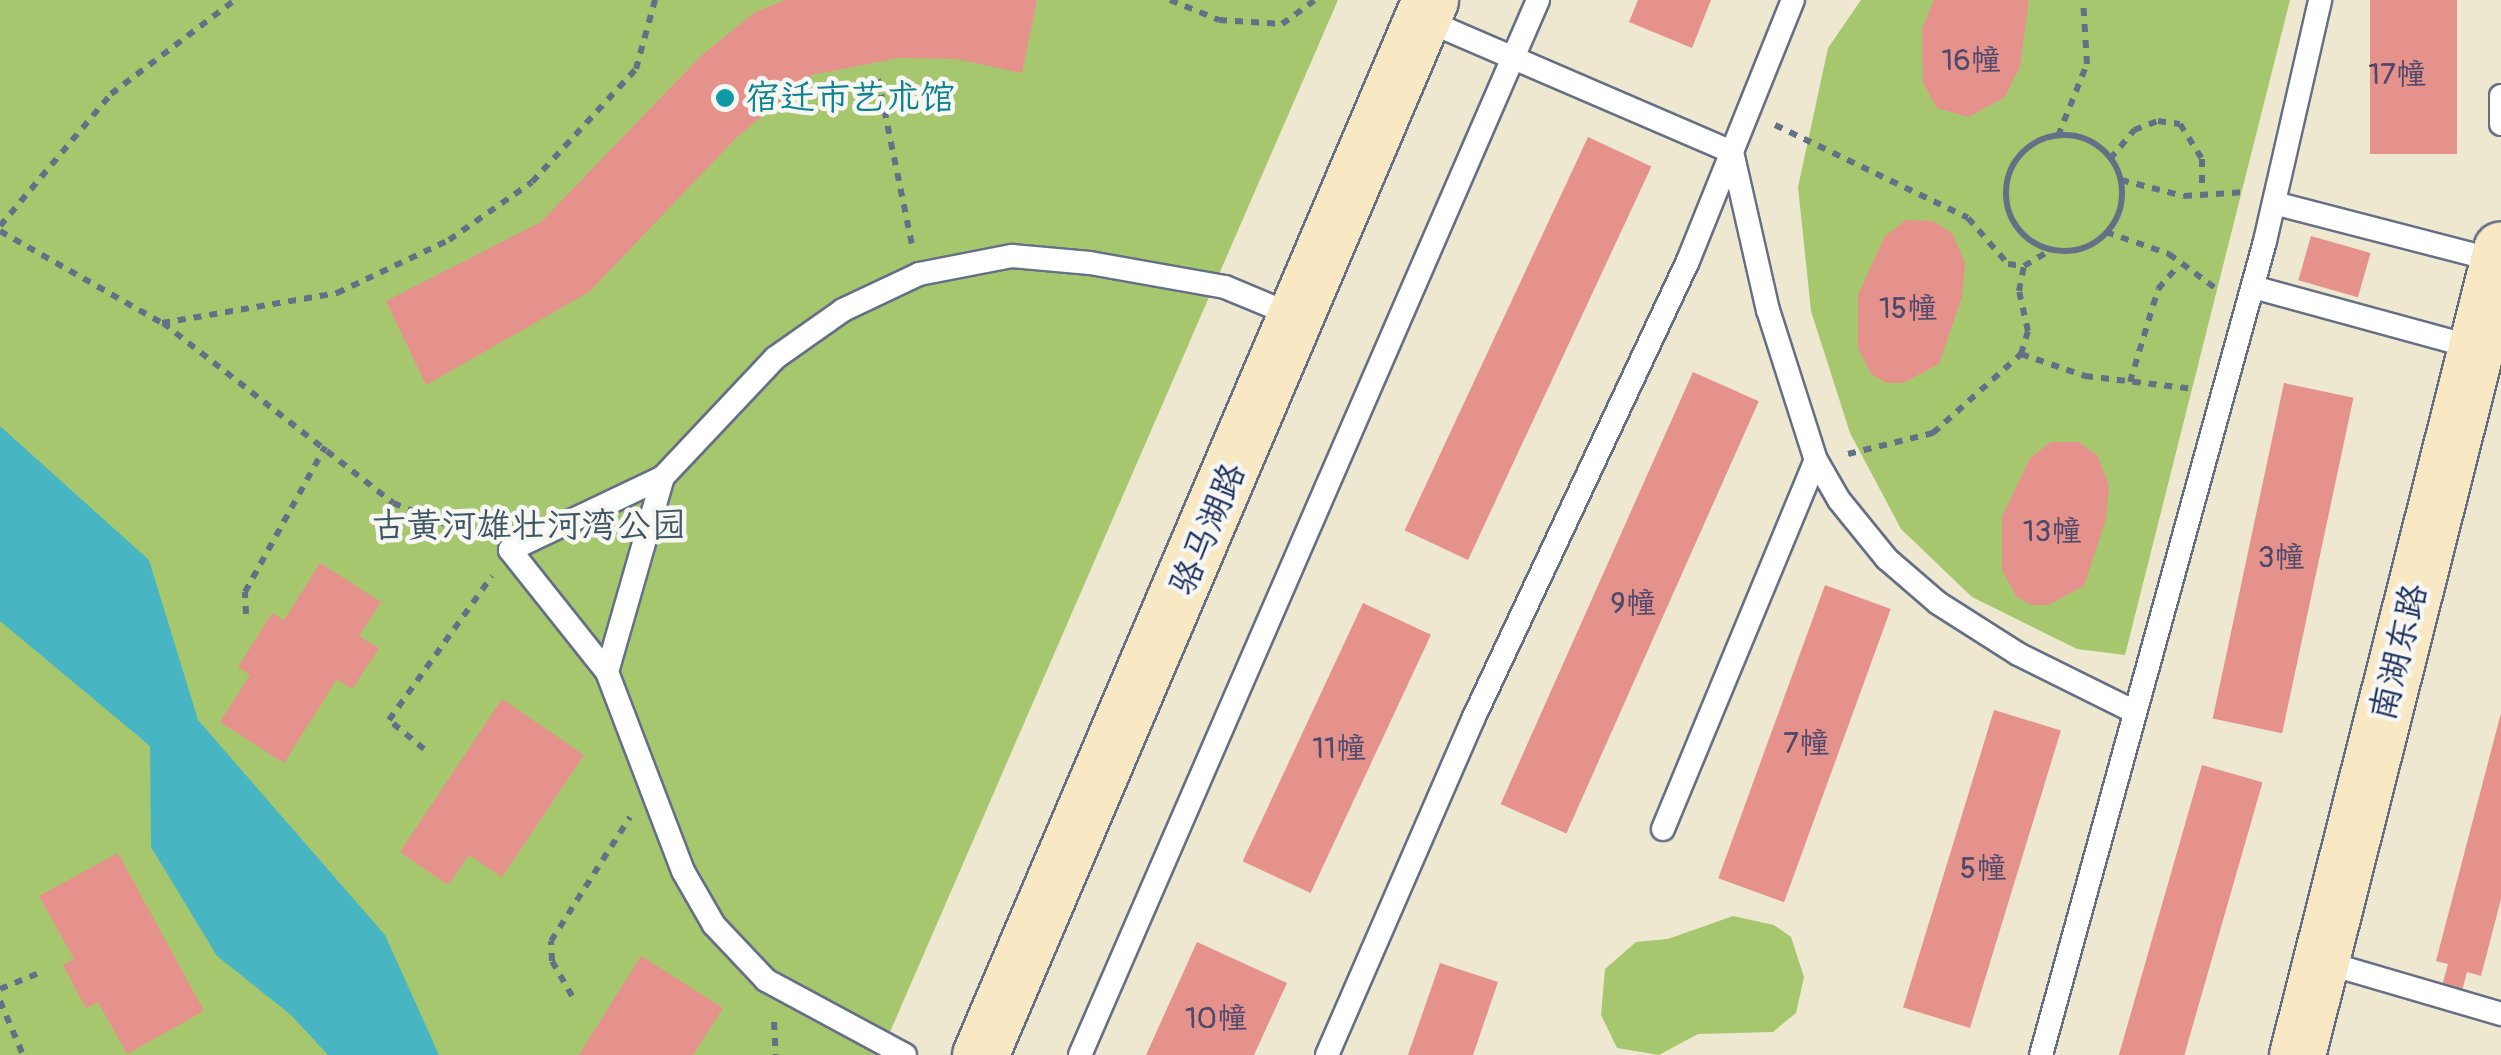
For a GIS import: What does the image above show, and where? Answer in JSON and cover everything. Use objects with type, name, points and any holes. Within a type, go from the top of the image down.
[{"type":"street","name":"骆马湖路","points":[[980,1055],[1299,318],[1426,9]]},
{"type":"street","name":"南湖东路","points":[[2297,1055],[2500,255]]},
{"type":"lane","points":[[1080,1055],[1538,0]]},
{"type":"lane","points":[[1327,1055],[1732,152],[1793,0]]},
{"type":"lane","points":[[2041,1055],[2275,200],[2320,0]]},
{"type":"lane","points":[[1426,9],[1513,57],[1732,152]]},
{"type":"lane","points":[[2501,96],[2501,124]]},
{"type":"lane","points":[[1732,152],[1768,310],[1816,460],[1863,532],[1938,603],[2018,654],[2133,712]]},
{"type":"lane","points":[[2275,200],[2500,255]]},
{"type":"lane","points":[[905,1055],[766,980],[733,946],[683,871],[607,672],[510,550],[663,477],[775,358],[843,310],[919,274],[1012,256],[1090,262],[1225,287],[1299,318]]},
{"type":"lane","points":[[2250,294],[2476,348]]},
{"type":"lane","points":[[1663,829],[1816,460]]},
{"type":"lane","points":[[607,672],[663,477]]},
{"type":"lane","points":[[2320,961],[2501,1014]]},
{"type":"path","points":[[235,0],[111,94],[0,228],[162,322],[394,503],[510,550],[389,720],[424,749]]},
{"type":"path","points":[[162,322],[337,293],[449,240],[532,182],[636,69],[655,0]]},
{"type":"path","points":[[1170,0],[1219,20],[1282,24],[1315,0]]},
{"type":"path","points":[[2058,136],[2086,64],[2083,0]]},
{"type":"path","points":[[878,79],[919,274]]},
{"type":"path","points":[[1748,113],[1968,218],[2008,264],[2024,266],[2050,250],[2086,247],[2106,232],[2121,206],[2120,180],[2110,159],[2088,140],[2058,136],[2031,145],[2017,159],[2007,196],[2020,230],[2050,250]]},
{"type":"path","points":[[2110,159],[2134,130],[2158,121],[2180,124],[2202,159],[2202,191]]},
{"type":"path","points":[[2120,180],[2184,196],[2202,191],[2275,200]]},
{"type":"path","points":[[2106,232],[2169,254],[2206,285],[2250,294]]},
{"type":"path","points":[[2130,382],[2152,304],[2179,265]]},
{"type":"path","points":[[1816,460],[1933,433],[2020,354],[2028,331],[2019,291],[2024,266]]},
{"type":"path","points":[[2020,354],[2085,376],[2223,392]]},
{"type":"path","points":[[246,614],[245,592],[326,447]]},
{"type":"path","points":[[572,996],[552,961],[551,941],[652,782]]},
{"type":"path","points":[[0,989],[39,973]]},
{"type":"path","points":[[0,1001],[23,1055]]},
{"type":"green space","name":"古黄河雄壮河湾公园","points":[[0,0],[1338,0],[880,1055],[0,1055]]},
{"type":"green space","points":[[1861,0],[2290,0],[2125,655],[2077,649],[1972,597],[1901,529],[1850,433],[1811,311],[1798,187],[1828,48]]},
{"type":"green space","points":[[1733,916],[1774,925],[1791,937],[1804,977],[1796,1013],[1773,1032],[1698,1034],[1659,1055],[1617,1048],[1601,1015],[1605,969],[1636,942],[1668,939]]},
{"type":"water","points":[[0,426],[149,560],[198,720],[385,935],[439,1055],[328,1055],[291,1015],[217,956],[151,847],[150,746],[0,621]]},
{"type":"building","points":[[785,0],[1037,0],[1022,73],[956,59],[898,58],[812,75],[737,137],[589,292],[426,385],[386,301],[541,222],[701,56],[755,12]]},
{"type":"building","points":[[1638,0],[1711,0],[1692,48],[1629,22]]},
{"type":"building","points":[[1934,0],[2029,0],[2020,67],[2004,98],[1968,117],[1937,108],[1923,83],[1922,29]]},
{"type":"building","points":[[2370,0],[2457,0],[2457,154],[2370,154]]},
{"type":"building","points":[[1588,137],[1651,167],[1468,560],[1405,530]]},
{"type":"building","points":[[1906,220],[1933,221],[1952,233],[1965,263],[1962,297],[1939,364],[1903,383],[1887,383],[1871,374],[1858,348],[1858,295],[1885,236]]},
{"type":"building","points":[[2311,236],[2371,253],[2358,297],[2298,280]]},
{"type":"building","points":[[1693,372],[1759,401],[1566,833],[1501,804]]},
{"type":"building","points":[[2284,383],[2353,398],[2282,733],[2213,719]]},
{"type":"building","points":[[2051,442],[2078,442],[2097,455],[2109,485],[2106,519],[2084,586],[2048,605],[2031,605],[2016,596],[2002,570],[2002,517],[2030,458]]},
{"type":"building","points":[[320,563],[381,602],[359,636],[379,648],[352,689],[337,679],[284,763],[220,722],[250,675],[238,667],[272,613],[284,620]]},
{"type":"building","points":[[1825,585],[1891,609],[1784,902],[1718,878]]},
{"type":"building","points":[[1363,603],[1431,635],[1311,893],[1243,861]]},
{"type":"building","points":[[502,699],[584,755],[502,877],[469,855],[448,885],[400,852]]},
{"type":"building","points":[[1994,710],[2061,730],[1970,1028],[1903,1007]]},
{"type":"building","points":[[2501,713],[2501,899],[2481,976],[2467,972],[2462,991],[2442,986],[2448,964],[2436,961]]},
{"type":"building","points":[[2202,765],[2263,782],[2184,1055],[2119,1055]]},
{"type":"building","points":[[118,853],[204,1011],[127,1054],[98,1002],[86,1008],[63,965],[74,959],[39,896]]},
{"type":"building","points":[[1197,942],[1287,983],[1254,1055],[1146,1055]]},
{"type":"building","points":[[641,956],[723,1008],[693,1055],[579,1055]]},
{"type":"building","points":[[1440,963],[1498,982],[1473,1055],[1408,1055]]},
{"type":"place","name":"宿迁市艺术馆","points":[[725,98]]}]
